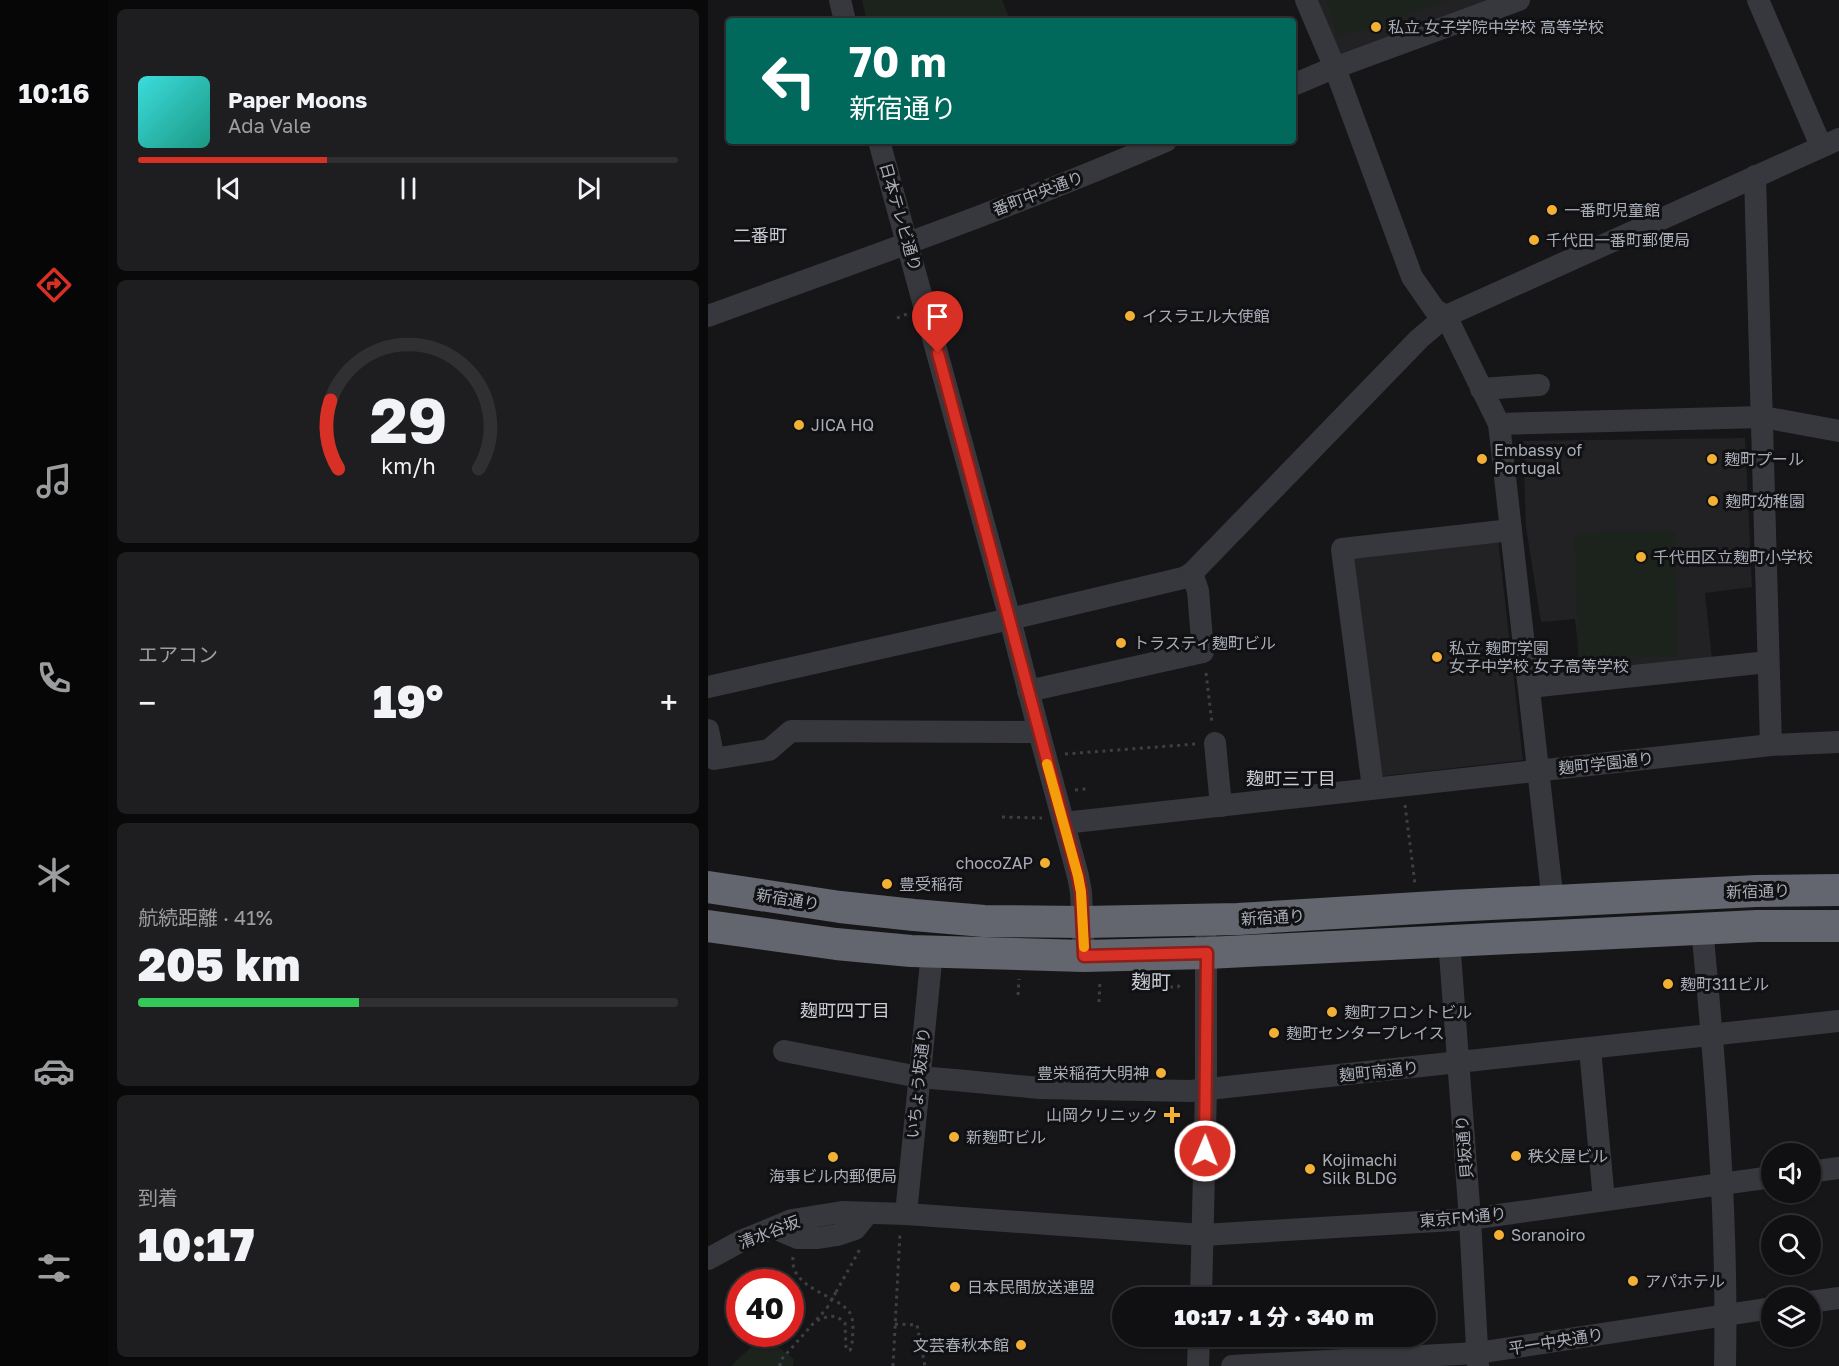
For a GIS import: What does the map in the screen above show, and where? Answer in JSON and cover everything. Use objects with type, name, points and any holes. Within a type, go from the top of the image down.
[{"type":"highway","name":"新宿通り","points":[[708,886],[840,907],[914,915],[984,921],[1083,922],[1206,920],[1756,891],[1839,890]]},
{"type":"highway","name":"新宿通り","points":[[708,926],[836,944],[1092,967],[1207,953],[1702,928],[1839,926]]},
{"type":"street","points":[[840,0],[844,18]]},
{"type":"street","points":[[1306,0],[1335,68],[1412,277],[1436,310],[1446,316],[1498,424],[1553,902]]},
{"type":"street","points":[[1296,84],[1519,0]]},
{"type":"street","points":[[708,687],[1010,619],[1183,578],[1192,573],[1419,339],[1446,316],[1830,143],[1758,0]]},
{"type":"street","name":"日本テレビ通り","points":[[880,144],[1010,619],[1045,755],[1054,820],[1078,876],[1083,922],[1092,967]]},
{"type":"street","name":"番町中央通り","points":[[708,316],[908,243],[1106,167],[1159,144]]},
{"type":"street","points":[[1755,176],[1771,745]]},
{"type":"street","points":[[1481,389],[1539,386]]},
{"type":"street","points":[[1498,424],[1763,417],[1839,431]]},
{"type":"street","points":[[1373,788],[1342,549],[1511,530]]},
{"type":"street","points":[[1028,691],[1203,652],[1198,591],[1192,573]]},
{"type":"street","points":[[1529,687],[1768,662]]},
{"type":"street","points":[[708,730],[714,759],[769,750],[791,731],[1039,732]]},
{"type":"street","name":"麹町学園通り","points":[[1054,820],[1221,806],[1771,745],[1839,742]]},
{"type":"street","points":[[1215,743],[1221,806]]},
{"type":"street","points":[[1201,1287],[1206,1089],[1206,920]]},
{"type":"street","points":[[1702,928],[1713,1034],[1722,1183],[1726,1316],[1725,1366]]},
{"type":"street","name":"貝坂通り","points":[[1449,940],[1478,1360]]},
{"type":"street","name":"いちょう坂通り","points":[[903,1220],[932,952]]},
{"type":"street","name":"麹町南通り","points":[[784,1051],[919,1077],[1040,1088],[1190,1091],[1839,1021]]},
{"type":"street","points":[[1590,1049],[1604,1200]]},
{"type":"street","points":[[1821,1170],[1839,1168]]},
{"type":"street","name":"東京FM通り","points":[[903,1220],[1203,1235],[1470,1219],[1761,1178]]},
{"type":"street","name":"清水谷坂","points":[[708,1259],[741,1241],[792,1220],[812,1216],[842,1212],[868,1213],[903,1220]]},
{"type":"street","points":[[774,1228],[798,1238],[837,1235],[855,1229],[868,1213]]},
{"type":"street","points":[[1821,1300],[1839,1298]]},
{"type":"street","name":"平一中央通り","points":[[1232,1366],[1478,1360],[1761,1310]]},
{"type":"street","points":[[1198,1366],[1199,1347]]},
{"type":"path","points":[[897,318],[910,313]]},
{"type":"path","points":[[1203,652],[1210,701]]},
{"type":"path","points":[[1045,755],[1215,743]]},
{"type":"path","points":[[1402,785],[1415,887]]},
{"type":"path","points":[[1075,790],[1086,789]]},
{"type":"path","points":[[1002,817],[1054,820]]},
{"type":"path","points":[[1092,967],[1100,1002]]},
{"type":"path","points":[[1018,995],[1019,975]]},
{"type":"path","points":[[1170,987],[1178,987],[1180,984]]},
{"type":"path","points":[[893,1366],[903,1220]]},
{"type":"path","points":[[798,1238],[793,1262],[795,1270],[814,1290],[845,1308],[851,1315],[852,1346],[849,1350],[845,1345],[845,1323],[833,1316],[816,1321]]},
{"type":"path","points":[[780,1366],[780,1361],[826,1308],[861,1246]]},
{"type":"path","points":[[895,1323],[917,1325],[925,1366]]},
{"type":"shaded area","points":[[862,0],[1002,0],[1009,18],[866,18]]},
{"type":"shaded area","name":"私立 女子学院中学校 高等学校","points":[[1317,0],[1498,0],[1338,55]]},
{"type":"shaded area","points":[[1325,0],[1452,0],[1338,38]]},
{"type":"shaded area","name":"千代田区立麹町小学校","points":[[1745,438],[1752,587],[1705,593],[1712,660],[1581,672],[1575,619],[1541,622],[1526,527],[1523,441]]},
{"type":"shaded area","points":[[1675,531],[1678,656],[1578,658],[1575,533]]},
{"type":"shaded area","name":"私立 麹町学園 女子中学校 女子高等学校","points":[[1498,539],[1523,760],[1375,777],[1350,554]]},
{"type":"shaded area","points":[[751,1347],[778,1347],[794,1359],[793,1366],[731,1366]]},
{"type":"slow traffic","points":[[1047,764],[1078,876],[1084,947]]},
{"type":"place","name":"私立 女子学院中学校 高等学校","points":[[1376,27]]},
{"type":"place","name":"一番町児童館","points":[[1552,210]]},
{"type":"place","name":"千代田一番町郵便局","points":[[1534,240]]},
{"type":"place","name":"イスラエル大使館","points":[[1130,316]]},
{"type":"place","name":"JICA HQ","points":[[799,425]]},
{"type":"place","name":"Embassy of Portugal","points":[[1482,459]]},
{"type":"place","name":"麹町プール","points":[[1712,459]]},
{"type":"place","name":"麹町幼稚園","points":[[1713,501]]},
{"type":"place","name":"千代田区立麹町小学校","points":[[1641,557]]},
{"type":"place","name":"トラスティ麹町ビル","points":[[1121,643]]},
{"type":"place","name":"私立 麹町学園 女子中学校 女子高等学校","points":[[1437,657]]},
{"type":"place","name":"chocoZAP","points":[[1045,863]]},
{"type":"place","name":"豊受稲荷","points":[[887,884]]},
{"type":"place","name":"麹町311ビル","points":[[1668,984]]},
{"type":"place","name":"麹町フロントビル","points":[[1332,1012]]},
{"type":"place","name":"麹町センタープレイス","points":[[1274,1033]]},
{"type":"place","name":"豊栄稲荷大明神","points":[[1161,1073]]},
{"type":"place","name":"山岡クリニック","points":[[1172,1115]]},
{"type":"place","name":"新麹町ビル","points":[[954,1137]]},
{"type":"place","name":"秩父屋ビル","points":[[1516,1156]]},
{"type":"place","name":"海事ビル内郵便局","points":[[833,1157]]},
{"type":"place","name":"Kojimachi Silk BLDG","points":[[1310,1169]]},
{"type":"place","name":"Soranoiro","points":[[1499,1235]]},
{"type":"place","name":"アパホテル","points":[[1633,1281]]},
{"type":"place","name":"日本民間放送連盟","points":[[955,1287]]},
{"type":"place","name":"文芸春秋本館","points":[[1021,1345]]},
{"type":"district","name":"二番町","points":[[760,235]]},
{"type":"district","name":"麹町三丁目","points":[[1291,778]]},
{"type":"district","name":"麹町","points":[[1151,981]]},
{"type":"district","name":"麹町四丁目","points":[[845,1010]]},
{"type":"route","points":[[938,353],[1078,876],[1084,956],[1207,953],[1205,1151]]}]
